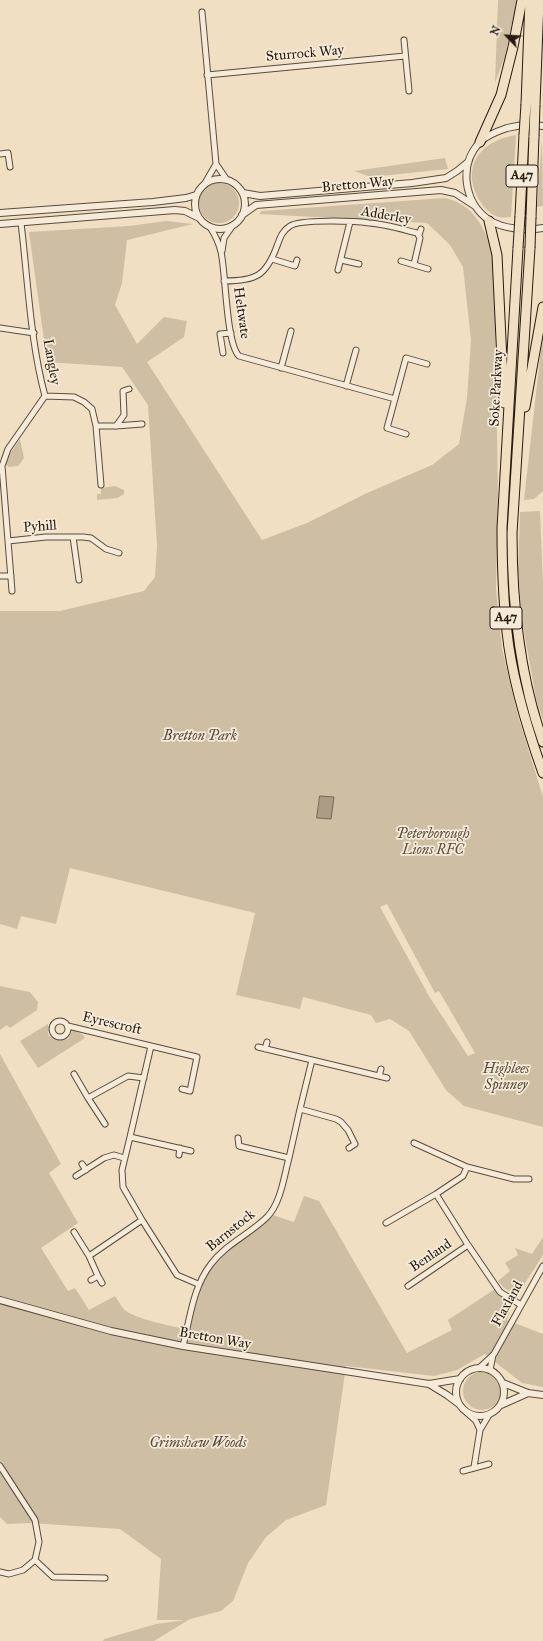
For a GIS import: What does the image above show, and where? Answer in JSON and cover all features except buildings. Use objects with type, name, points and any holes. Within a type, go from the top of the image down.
[{"type":"highway","points":[[480,142],[501,95],[514,47],[522,0]]},
{"type":"highway","name":"Soke Parkway","points":[[530,0],[530,104],[534,136],[530,248],[512,533],[512,578],[517,629],[523,667],[535,721],[543,742]]},
{"type":"highway","name":"Soke Parkway","points":[[539,0],[530,104],[524,136],[502,528],[502,570],[507,633],[513,671],[527,726],[543,773]]},
{"type":"highway","name":"A47","points":[[489,221],[497,255],[507,459]]},
{"type":"highway","name":"A47","points":[[518,448],[543,307]]},
{"type":"street","points":[[202,12],[216,164],[227,180]]},
{"type":"street","points":[[404,40],[409,91]]},
{"type":"street","name":"Sturrock Way","points":[[208,75],[405,56]]},
{"type":"street","points":[[543,126],[517,126],[500,130],[480,142],[468,162],[466,177],[468,193],[475,206],[489,221],[504,226],[523,229],[543,228]]},
{"type":"street","points":[[0,154],[8,153],[10,167]]},
{"type":"street","name":"Bretton Way","points":[[243,193],[260,196],[412,183],[446,178],[468,162]]},
{"type":"street","points":[[199,218],[195,204],[196,195],[216,164]]},
{"type":"street","points":[[0,224],[175,210],[185,212],[199,218],[210,227],[218,229],[233,225],[242,215],[245,201],[243,193],[234,183],[220,178],[205,183]]},
{"type":"street","name":"Bretton Way","points":[[242,215],[256,205],[441,190],[455,193],[475,206]]},
{"type":"street","points":[[0,213],[153,202],[186,198],[196,195]]},
{"type":"street","name":"Adderley","points":[[224,281],[253,279],[264,270],[272,259],[280,235],[290,225],[303,222],[369,222],[419,235]]},
{"type":"street","name":"Adderley","points":[[338,270],[350,222]]},
{"type":"street","name":"Langley","points":[[12,591],[2,466],[3,455],[45,396],[34,333],[21,223]]},
{"type":"street","name":"Heltwate","points":[[221,253],[224,238],[233,225]]},
{"type":"street","name":"Heltwate","points":[[210,227],[216,237],[221,253],[234,348],[239,356],[281,368]]},
{"type":"street","name":"Adderley","points":[[414,264],[421,229]]},
{"type":"street","points":[[272,259],[295,266],[297,260]]},
{"type":"street","points":[[340,260],[359,264]]},
{"type":"street","points":[[401,261],[428,269]]},
{"type":"street","name":"Langley","points":[[0,328],[34,333]]},
{"type":"street","points":[[291,331],[281,368],[395,399]]},
{"type":"street","points":[[223,353],[220,334],[231,333]]},
{"type":"street","points":[[346,386],[356,350]]},
{"type":"street","points":[[406,434],[387,428],[406,358],[427,364]]},
{"type":"street","points":[[116,426],[124,415],[123,391],[129,389]]},
{"type":"street","points":[[45,396],[74,397],[84,402],[92,409],[96,426],[101,485]]},
{"type":"street","points":[[96,426],[142,424]]},
{"type":"street","name":"Pyhill","points":[[8,541],[46,537],[90,538],[106,549],[119,553]]},
{"type":"street","name":"Pyhill","points":[[73,537],[79,580]]},
{"type":"street","points":[[0,576],[11,576]]},
{"type":"street","name":"Eyrescroft","points":[[68,1026],[197,1057],[190,1091],[182,1089]]},
{"type":"street","points":[[265,1049],[267,1042]]},
{"type":"street","name":"Eyrescroft","points":[[151,1046],[124,1158],[122,1170],[124,1187],[142,1220],[177,1275],[198,1284]]},
{"type":"street","points":[[258,1047],[387,1078]]},
{"type":"street","name":"Barnstock","points":[[183,1346],[198,1284],[211,1263],[231,1244],[268,1217],[280,1193],[312,1060]]},
{"type":"street","points":[[379,1076],[381,1069]]},
{"type":"street","points":[[74,1074],[105,1124]]},
{"type":"street","points":[[88,1098],[128,1076],[144,1078]]},
{"type":"street","points":[[300,1109],[336,1118],[341,1122],[355,1144],[349,1148]]},
{"type":"street","points":[[130,1137],[191,1151]]},
{"type":"street","points":[[238,1138],[239,1146],[289,1158]]},
{"type":"street","points":[[414,1143],[467,1167],[514,1179],[529,1179]]},
{"type":"street","points":[[179,1155],[180,1148]]},
{"type":"street","points":[[76,1176],[104,1158],[114,1155],[124,1158]]},
{"type":"street","points":[[82,1164],[86,1170]]},
{"type":"street","points":[[386,1223],[436,1194],[463,1176],[467,1167]]},
{"type":"street","name":"Benland","points":[[436,1194],[500,1292],[521,1306]]},
{"type":"street","points":[[89,1256],[142,1220]]},
{"type":"street","points":[[74,1232],[89,1256],[102,1282]]},
{"type":"street","name":"Benland","points":[[408,1286],[468,1245]]},
{"type":"street","name":"Flaxland","points":[[490,1370],[494,1354],[543,1266]]},
{"type":"street","points":[[91,1280],[98,1276]]},
{"type":"street","name":"Bretton Way","points":[[0,1300],[106,1330],[183,1346],[429,1384],[460,1379]]},
{"type":"street","name":"Flaxland","points":[[479,1368],[494,1354]]},
{"type":"street","points":[[480,1430],[476,1421],[459,1404],[456,1391],[460,1379],[468,1371],[479,1368],[490,1370],[500,1377],[503,1382],[504,1396],[501,1405]]},
{"type":"street","points":[[503,1382],[528,1393],[543,1395]]},
{"type":"street","name":"Bretton Way","points":[[429,1384],[459,1404]]},
{"type":"street","points":[[467,1413],[474,1416],[489,1415],[501,1405],[528,1393]]},
{"type":"street","points":[[474,1467],[480,1430],[489,1415]]},
{"type":"street","points":[[463,1471],[489,1464]]},
{"type":"street","points":[[0,1466],[35,1520],[39,1542],[35,1560],[23,1570],[9,1574],[0,1572]]},
{"type":"street","points":[[35,1560],[53,1577],[105,1578]]},
{"type":"green space","points":[[498,0],[517,0],[505,56],[495,83]]},
{"type":"green space","points":[[516,135],[511,217],[500,217],[487,210],[475,192],[472,180],[473,169],[476,159],[482,151],[491,144],[503,138]]},
{"type":"green space","points":[[542,138],[543,206],[537,207]]},
{"type":"green space","points":[[445,158],[448,169],[371,177],[354,171]]},
{"type":"green space","points":[[219,183],[227,185],[233,189],[237,195],[239,203],[237,211],[233,217],[227,221],[219,223],[211,221],[205,217],[201,211],[199,203],[201,195],[205,189],[211,185]]},
{"type":"green space","name":"Bretton Park","points":[[445,198],[464,206],[477,218],[494,253],[498,497],[496,588],[502,649],[518,716],[543,797],[543,1127],[464,1106],[446,1090],[409,1031],[390,1019],[376,1023],[371,1015],[303,997],[300,1009],[236,995],[255,913],[70,868],[56,924],[21,916],[17,929],[0,924],[0,611],[60,611],[144,591],[155,577],[157,546],[148,405],[122,367],[47,362],[29,232],[129,226],[166,221],[193,224],[127,240],[122,283],[115,305],[137,344],[164,317],[187,321],[184,337],[147,362],[262,540],[307,523],[367,493],[432,465],[459,444],[467,398],[471,340],[463,267],[450,245],[427,223],[259,214],[262,211]],"holes":[[[387,904],[435,993],[439,991],[475,1053],[468,1056],[429,996],[380,907]]]},
{"type":"green space","points":[[543,332],[543,491],[534,499],[524,500]]},
{"type":"green space","points":[[20,439],[24,458],[18,466],[9,467],[6,464],[11,452]]},
{"type":"green space","points":[[115,486],[124,490],[124,494],[117,498],[97,500],[97,494],[101,494],[101,488]]},
{"type":"green space","points":[[540,511],[543,584],[543,720],[537,703],[522,621],[518,570],[520,512]]},
{"type":"green space","points":[[0,986],[30,992],[38,1002],[37,1010],[10,1028],[7,1025],[0,1030]]},
{"type":"green space","points":[[48,1024],[48,1034],[59,1041],[68,1039],[73,1030],[82,1034],[85,1038],[38,1068],[20,1041]]},
{"type":"green space","name":"Grimshaw Woods","points":[[0,1054],[61,1164],[49,1173],[78,1223],[41,1248],[68,1291],[75,1288],[89,1310],[115,1296],[125,1310],[131,1314],[157,1323],[190,1329],[201,1287],[214,1266],[231,1248],[273,1215],[294,1222],[304,1196],[319,1201],[407,1353],[452,1330],[448,1320],[495,1289],[512,1306],[507,1320],[543,1334],[543,1387],[522,1383],[485,1354],[457,1370],[434,1376],[346,1366],[326,1505],[286,1520],[266,1537],[248,1563],[233,1601],[221,1611],[190,1619],[154,1641],[103,1641],[104,1639],[156,1624],[185,1620],[157,1620],[161,1559],[120,1529],[31,1523],[7,1524],[0,1517]]},
{"type":"green space","points":[[543,1237],[543,1255],[520,1291],[515,1294],[504,1288],[498,1281],[510,1271],[505,1263],[518,1255],[515,1248],[532,1254]]},
{"type":"green space","points":[[478,1372],[486,1372],[493,1375],[498,1380],[501,1391],[498,1402],[493,1407],[486,1410],[478,1410],[471,1407],[466,1402],[463,1395],[463,1387],[466,1380],[471,1375]]},
{"type":"shaded area","points":[[320,796],[334,797],[331,819],[317,818]]},
{"type":"park label","name":"Peterborough Lions RFC","points":[[433,844]]},
{"type":"park label","name":"Highlees Spinney","points":[[506,1078]]}]
